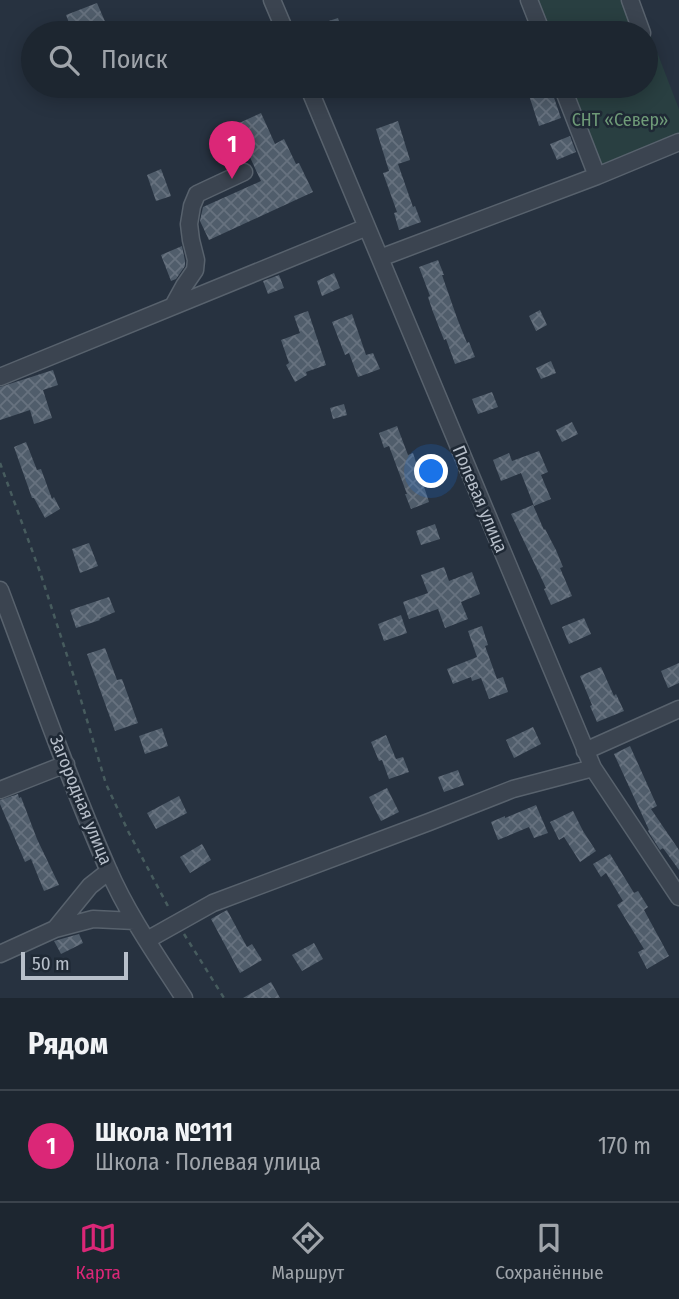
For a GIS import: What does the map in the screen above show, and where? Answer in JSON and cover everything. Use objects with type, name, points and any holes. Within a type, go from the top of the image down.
[{"type":"street","points":[[272,0],[281,21]]},
{"type":"street","points":[[529,0],[537,21]]},
{"type":"street","points":[[630,0],[638,21]]},
{"type":"street","name":"Полевая улица","points":[[313,98],[585,751],[593,768],[679,897]]},
{"type":"street","points":[[567,98],[597,176]]},
{"type":"street","points":[[380,258],[679,142]]},
{"type":"street","points":[[173,306],[195,270],[196,260],[189,224],[197,194],[244,172]]},
{"type":"street","points":[[0,377],[367,227]]},
{"type":"street","name":"Загородная улица","points":[[0,590],[65,764],[109,871],[135,921],[184,998]]},
{"type":"street","points":[[585,751],[679,709]]},
{"type":"street","points":[[0,790],[65,764]]},
{"type":"street","points":[[147,940],[213,903],[513,789],[593,768]]},
{"type":"street","points":[[55,929],[90,886],[109,871]]},
{"type":"street","points":[[0,954],[55,929],[93,919],[135,921]]},
{"type":"path","points":[[0,463],[40,572],[106,784],[177,923],[224,998]]},
{"type":"green space","name":"СНТ «Север»","points":[[537,0],[637,0],[645,21],[545,21]]},
{"type":"green space","name":"СНТ «Север»","points":[[658,54],[679,109],[679,134],[600,166],[574,98],[658,98]]},
{"type":"building","points":[[97,3],[105,21],[68,21],[66,15]]},
{"type":"building","points":[[530,98],[554,98],[561,118],[539,126]]},
{"type":"building","points":[[261,113],[275,144],[284,139],[313,192],[209,240],[200,221],[203,207],[261,181],[235,125]]},
{"type":"building","points":[[398,121],[410,160],[398,164],[421,222],[399,230],[394,213],[397,212],[383,173],[389,171],[376,129]]},
{"type":"building","points":[[570,136],[576,152],[557,160],[550,144]]},
{"type":"building","points":[[161,169],[171,196],[156,201],[147,175]]},
{"type":"building","points":[[182,246],[185,266],[176,279],[171,281],[161,255]]},
{"type":"building","points":[[438,260],[457,318],[475,357],[455,364],[433,312],[419,267]]},
{"type":"building","points":[[334,273],[340,288],[322,296],[317,281]]},
{"type":"building","points":[[279,275],[284,288],[268,294],[263,281]]},
{"type":"building","points":[[540,310],[547,325],[536,331],[529,316]]},
{"type":"building","points":[[308,311],[326,365],[306,372],[307,375],[295,382],[286,365],[289,363],[281,340],[300,333],[294,316]]},
{"type":"building","points":[[352,314],[366,355],[373,353],[380,369],[358,377],[349,353],[345,355],[332,322]]},
{"type":"building","points":[[551,361],[556,373],[541,379],[536,368]]},
{"type":"building","points":[[53,370],[58,385],[43,390],[52,418],[34,424],[30,410],[0,420],[0,387]]},
{"type":"building","points":[[492,392],[498,407],[478,414],[472,399]]},
{"type":"building","points":[[344,404],[347,415],[333,419],[330,408]]},
{"type":"building","points":[[572,422],[578,434],[562,442],[556,430]]},
{"type":"building","points":[[397,426],[408,455],[413,453],[429,502],[411,509],[389,446],[384,448],[379,433]]},
{"type":"building","points":[[26,442],[37,470],[41,469],[52,499],[54,497],[60,509],[45,518],[32,498],[14,447]]},
{"type":"building","points":[[539,451],[548,472],[541,475],[551,499],[534,506],[521,473],[501,481],[493,460],[509,453],[512,461]]},
{"type":"building","points":[[533,505],[556,550],[563,567],[560,568],[572,596],[551,605],[544,589],[546,588],[511,514]]},
{"type":"building","points":[[435,524],[440,539],[421,545],[416,531]]},
{"type":"building","points":[[89,543],[98,566],[80,573],[72,549]]},
{"type":"building","points":[[444,567],[449,581],[472,572],[480,594],[461,602],[468,619],[445,628],[438,609],[409,619],[403,602],[428,593],[421,575]]},
{"type":"building","points":[[109,597],[115,612],[76,628],[70,610]]},
{"type":"building","points":[[401,615],[407,633],[384,641],[378,624]]},
{"type":"building","points":[[584,618],[591,634],[569,644],[562,627]]},
{"type":"building","points":[[482,626],[488,645],[485,646],[497,679],[503,677],[508,692],[489,699],[481,678],[472,681],[471,677],[453,684],[447,669],[477,657],[468,631]]},
{"type":"building","points":[[105,648],[117,680],[122,679],[138,723],[115,731],[87,654]]},
{"type":"building","points":[[679,663],[679,683],[668,688],[661,671]]},
{"type":"building","points":[[601,667],[624,711],[597,722],[580,676]]},
{"type":"building","points":[[533,727],[541,744],[514,758],[506,740]]},
{"type":"building","points":[[162,728],[168,746],[145,754],[139,736]]},
{"type":"building","points":[[386,735],[396,759],[403,757],[409,772],[389,779],[371,742]]},
{"type":"building","points":[[630,746],[657,806],[651,809],[679,850],[679,870],[663,848],[660,850],[648,831],[614,754]]},
{"type":"building","points":[[458,770],[464,785],[444,792],[438,777]]},
{"type":"building","points":[[387,788],[399,812],[381,821],[369,797]]},
{"type":"building","points":[[18,794],[59,885],[44,891],[31,859],[25,862],[0,804],[0,800]]},
{"type":"building","points":[[179,796],[187,813],[156,829],[147,813]]},
{"type":"building","points":[[536,805],[548,833],[534,838],[529,827],[498,840],[491,822]]},
{"type":"building","points":[[573,811],[596,851],[580,862],[564,837],[559,840],[550,822]]},
{"type":"building","points":[[202,844],[211,860],[190,873],[180,857]]},
{"type":"building","points":[[610,854],[634,893],[638,891],[648,907],[644,910],[669,956],[647,969],[638,952],[644,949],[617,905],[623,901],[606,873],[601,877],[593,864]]},
{"type":"building","points":[[227,910],[247,947],[252,944],[262,960],[240,973],[211,919]]},
{"type":"building","points":[[79,934],[83,943],[61,954],[54,941]]},
{"type":"building","points":[[314,943],[323,959],[302,971],[292,955]]},
{"type":"building","points":[[271,982],[280,998],[243,998]]},
{"type":"place","name":"Школа №111","points":[[232,179]]}]
